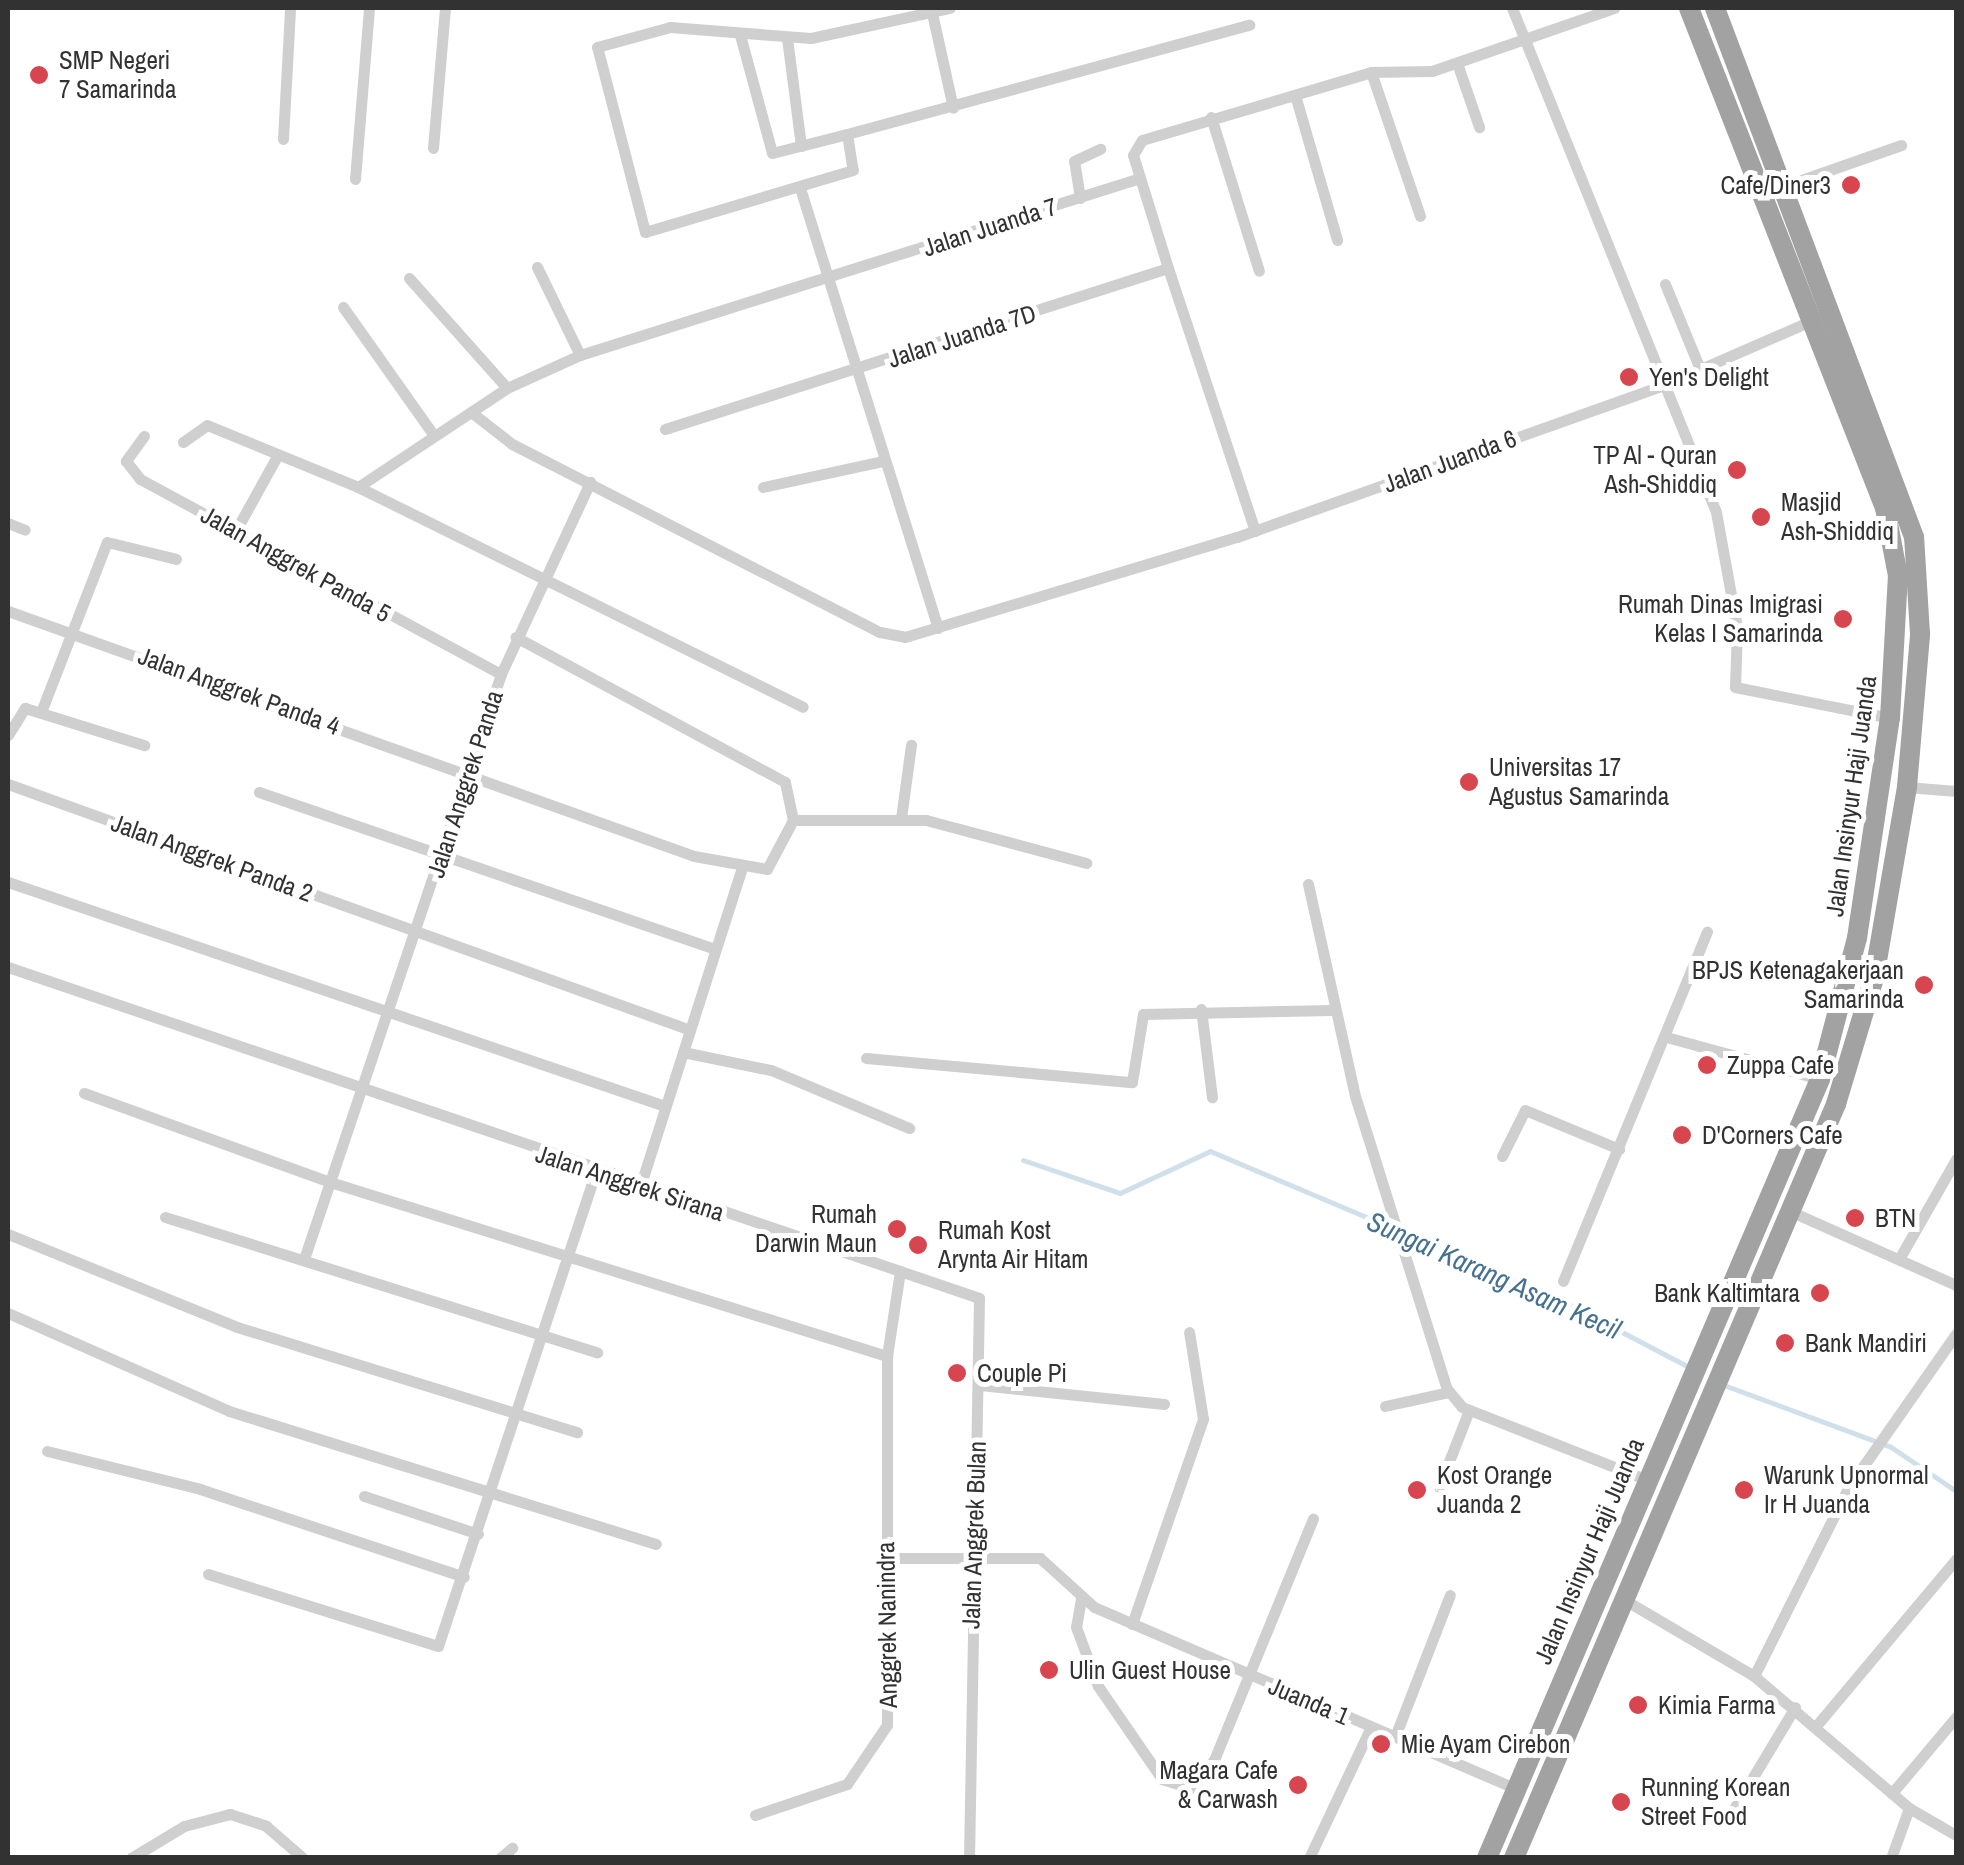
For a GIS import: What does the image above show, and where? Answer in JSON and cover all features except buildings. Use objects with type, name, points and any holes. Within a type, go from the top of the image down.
[{"type":"highway","name":"Jalan Insinyur Haji Juanda","points":[[1487,1858],[1645,1479],[1710,1338],[1820,1078],[1872,859],[1890,718],[1894,550],[1813,320],[1689,8]]},
{"type":"highway","name":"Jalan Insinyur Haji Juanda","points":[[1514,1858],[1696,1426],[1792,1212],[1868,1005],[1897,862],[1907,787],[1920,634],[1914,537],[1787,185],[1715,8]]},
{"type":"highway","points":[[1872,859],[1897,862]]},
{"type":"street","points":[[283,139],[290,8]]},
{"type":"street","points":[[355,178],[369,8]]},
{"type":"street","points":[[433,148],[445,8]]},
{"type":"street","points":[[847,134],[854,170],[646,232],[618,141],[598,47],[670,27],[786,38],[950,8]]},
{"type":"street","points":[[1512,8],[1724,542],[1736,689],[1890,718]]},
{"type":"street","points":[[1255,531],[1138,179],[1137,144],[1211,117],[1371,72],[1457,63],[1614,8]]},
{"type":"street","points":[[932,13],[952,108]]},
{"type":"street","points":[[740,35],[772,153],[952,108],[1249,25]]},
{"type":"street","points":[[786,38],[800,146]]},
{"type":"street","points":[[1457,63],[1479,127]]},
{"type":"street","points":[[1371,72],[1420,216]]},
{"type":"street","points":[[1295,95],[1337,240]]},
{"type":"street","points":[[1211,117],[1258,271]]},
{"type":"street","points":[[1787,185],[1901,144]]},
{"type":"street","points":[[1080,198],[1074,161],[1100,149]]},
{"type":"street","name":"Jalan Juanda 7","points":[[358,488],[433,434],[507,388],[580,355],[826,281],[1138,179]]},
{"type":"street","points":[[800,188],[853,372],[938,628]]},
{"type":"street","points":[[538,267],[580,355]]},
{"type":"street","name":"Jalan Juanda 7D","points":[[665,429],[853,372],[1168,268]]},
{"type":"street","points":[[409,278],[507,388]]},
{"type":"street","points":[[1666,284],[1700,369]]},
{"type":"street","points":[[343,307],[433,434]]},
{"type":"street","name":"Jalan Juanda 6","points":[[590,482],[880,632],[938,628],[1255,531],[1664,385],[1813,320]]},
{"type":"street","points":[[470,412],[505,440],[590,482]]},
{"type":"street","points":[[183,442],[206,424],[276,458],[358,488],[541,584],[803,707]]},
{"type":"street","name":"Jalan Anggrek Panda 5","points":[[144,436],[126,461],[140,480],[501,674]]},
{"type":"street","points":[[235,532],[276,458]]},
{"type":"street","points":[[763,488],[882,461]]},
{"type":"street","name":"Jalan Anggrek Panda","points":[[304,1259],[417,933],[501,674],[590,482]]},
{"type":"street","points":[[8,523],[25,530]]},
{"type":"street","points":[[41,712],[106,542],[176,560]]},
{"type":"street","name":"Jalan Anggrek Panda 4","points":[[8,610],[741,870],[760,873],[793,820]]},
{"type":"street","points":[[516,638],[768,768],[795,796],[793,820],[901,818],[1086,862]]},
{"type":"street","points":[[8,735],[15,713],[41,712],[144,745]]},
{"type":"street","points":[[901,818],[911,746]]},
{"type":"street","points":[[8,802],[11,785]]},
{"type":"street","name":"Jalan Anggrek Panda 2","points":[[11,785],[690,1030]]},
{"type":"street","points":[[1907,787],[1956,791]]},
{"type":"street","points":[[259,792],[715,949]]},
{"type":"street","points":[[640,1187],[741,870]]},
{"type":"street","points":[[8,882],[391,1009],[665,1106]]},
{"type":"street","points":[[1308,884],[1332,1010],[1385,1195],[1449,1392],[1468,1410],[1645,1479]]},
{"type":"street","points":[[1563,1280],[1670,1038],[1707,932]]},
{"type":"street","name":"Jalan Anggrek Sirana","points":[[8,967],[362,1094],[900,1271]]},
{"type":"street","points":[[866,1058],[1132,1082],[1142,1014],[1201,1009],[1332,1010]]},
{"type":"street","points":[[1201,1009],[1212,1096]]},
{"type":"street","points":[[1670,1038],[1820,1078]]},
{"type":"street","points":[[683,1052],[772,1070],[909,1128]]},
{"type":"street","points":[[84,1093],[330,1182],[887,1356]]},
{"type":"street","points":[[1502,1156],[1525,1110],[1618,1149]]},
{"type":"street","points":[[1900,1259],[1956,1159]]},
{"type":"street","points":[[208,1574],[430,1650],[441,1643],[596,1172]]},
{"type":"street","points":[[1792,1212],[1956,1284]]},
{"type":"street","points":[[165,1217],[597,1352]]},
{"type":"street","points":[[8,1234],[313,1352],[577,1432]]},
{"type":"street","name":"Anggrek Nanindra","points":[[756,1815],[847,1784],[878,1750],[888,1718],[887,1356],[900,1271]]},
{"type":"street","name":"Jalan Anggrek Bulan","points":[[900,1271],[979,1298],[969,1858]]},
{"type":"street","points":[[8,1312],[229,1411],[490,1497],[656,1544]]},
{"type":"street","points":[[1132,1624],[1203,1419],[1190,1332]]},
{"type":"street","points":[[1754,1676],[1875,1447],[1956,1334]]},
{"type":"street","points":[[980,1384],[1164,1404]]},
{"type":"street","points":[[1385,1406],[1449,1392]]},
{"type":"street","points":[[1439,1486],[1468,1410]]},
{"type":"street","points":[[47,1451],[200,1489],[464,1577]]},
{"type":"street","points":[[364,1496],[478,1534]]},
{"type":"street","points":[[1080,1598],[1084,1658],[1174,1790],[1192,1790],[1214,1760],[1313,1519]]},
{"type":"street","name":"Juanda 1","points":[[886,1558],[1045,1560],[1080,1598],[1132,1624],[1371,1727],[1396,1734],[1514,1788]]},
{"type":"street","points":[[1816,1726],[1956,1559]]},
{"type":"street","points":[[1396,1734],[1450,1595]]},
{"type":"street","points":[[1623,1599],[1754,1676],[1909,1808],[1956,1835]]},
{"type":"street","points":[[1726,1822],[1795,1707]]},
{"type":"street","points":[[1892,1793],[1956,1717]]},
{"type":"street","points":[[1308,1858],[1371,1727]]},
{"type":"street","points":[[1891,1858],[1909,1808]]},
{"type":"street","points":[[131,1858],[184,1826],[230,1814],[266,1826],[303,1858]]},
{"type":"street","points":[[500,1858],[512,1848]]},
{"type":"waterway","name":"Sungai Karang Asam Kecil","points":[[1023,1160],[1120,1193],[1210,1151],[1555,1297],[1689,1367]]},
{"type":"waterway","name":"Sungai Karang Asam Kecil","points":[[1721,1384],[1891,1447],[1956,1491]]},
{"type":"place","name":"SMP Negeri 7 Samarinda","points":[[39,75]]},
{"type":"place","name":"Cafe/Diner3","points":[[1851,185]]},
{"type":"place","name":"Yen's Delight","points":[[1629,377]]},
{"type":"place","name":"TP Al - Quran Ash-Shiddiq","points":[[1737,470]]},
{"type":"place","name":"Masjid Ash-Shiddiq","points":[[1761,517]]},
{"type":"place","name":"Rumah Dinas Imigrasi Kelas I Samarinda","points":[[1843,619]]},
{"type":"place","name":"Universitas 17 Agustus Samarinda","points":[[1469,782]]},
{"type":"place","name":"BPJS Ketenagakerjaan Samarinda","points":[[1924,985]]},
{"type":"place","name":"Zuppa Cafe","points":[[1707,1065]]},
{"type":"place","name":"D'Corners Cafe","points":[[1682,1135]]},
{"type":"place","name":"BTN","points":[[1855,1218]]},
{"type":"place","name":"Rumah Darwin Maun","points":[[897,1229]]},
{"type":"place","name":"Rumah Kost Arynta Air Hitam","points":[[918,1245]]},
{"type":"place","name":"Bank Kaltimtara","points":[[1820,1293]]},
{"type":"place","name":"Bank Mandiri","points":[[1785,1343]]},
{"type":"place","name":"Couple Pi","points":[[957,1373]]},
{"type":"place","name":"Kost Orange Juanda 2","points":[[1417,1490]]},
{"type":"place","name":"Warunk Upnormal Ir H Juanda","points":[[1744,1490]]},
{"type":"place","name":"Ulin Guest House","points":[[1049,1670]]},
{"type":"place","name":"Kimia Farma","points":[[1638,1705]]},
{"type":"place","name":"Mie Ayam Cirebon","points":[[1381,1744]]},
{"type":"place","name":"Magara Cafe & Carwash","points":[[1298,1785]]},
{"type":"place","name":"Running Korean Street Food","points":[[1621,1802]]}]
